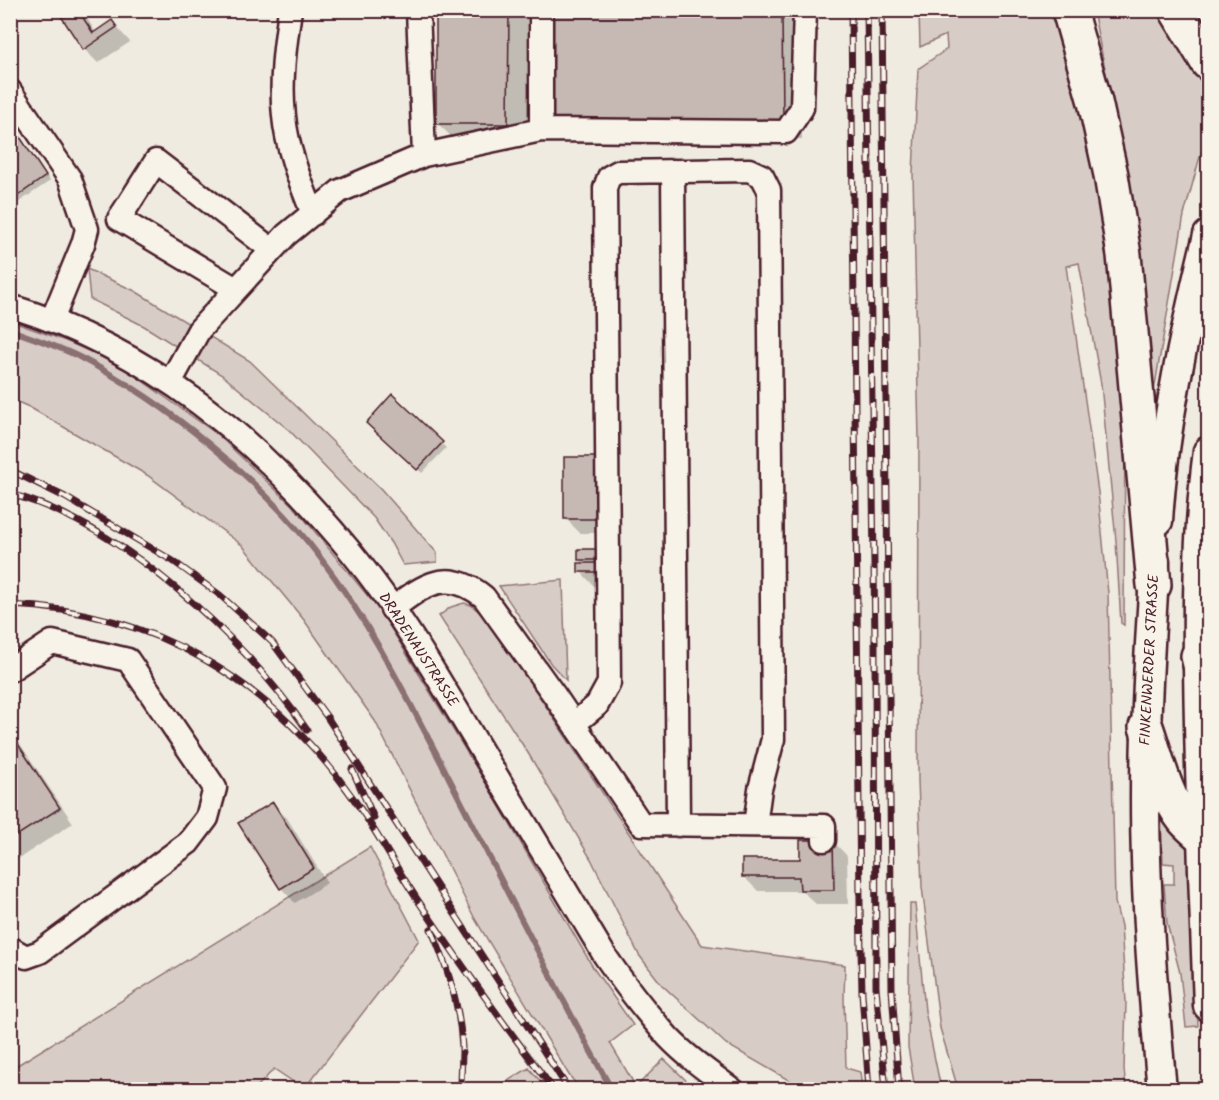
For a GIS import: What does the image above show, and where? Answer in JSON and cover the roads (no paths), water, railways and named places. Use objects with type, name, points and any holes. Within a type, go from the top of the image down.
[{"type":"highway","points":[[1069,10],[1084,60],[1108,165],[1124,255],[1154,585]]},
{"type":"highway","points":[[1176,10],[1209,63]]},
{"type":"highway","points":[[1198,656],[1209,699]]},
{"type":"highway","points":[[1146,727],[1170,795],[1182,818],[1205,839]]},
{"type":"main road","name":"FINKENWERDER STRASSE","points":[[1162,1089],[1146,848],[1146,727],[1159,507],[1175,386],[1188,317],[1209,235]]},
{"type":"main road","points":[[1209,451],[1200,537],[1198,656],[1209,1006]]},
{"type":"street","points":[[290,10],[283,56],[284,117],[296,169],[313,214]]},
{"type":"street","points":[[418,10],[424,155]]},
{"type":"street","points":[[541,10],[541,130]]},
{"type":"street","points":[[171,381],[199,330],[286,235],[340,191],[424,155],[541,130],[786,132],[801,108],[805,10]]},
{"type":"street","points":[[10,91],[70,179],[87,229],[52,320]]},
{"type":"street","points":[[236,289],[119,219],[156,161],[272,250]]},
{"type":"street","points":[[574,724],[597,705],[609,683],[605,188],[609,177],[618,172],[748,170],[762,176],[769,190],[773,739],[760,789],[755,825]]},
{"type":"street","points":[[674,171],[678,825]]},
{"type":"street","name":"DRADENAUSTRASSE","points":[[10,306],[96,338],[171,381],[221,420],[303,498],[352,554],[431,665],[611,965],[629,990],[669,1037],[700,1066],[733,1089]]},
{"type":"street","points":[[392,609],[431,582],[445,581],[462,584],[473,588],[484,597],[641,824],[824,826],[824,840]]},
{"type":"street","points":[[10,670],[52,642],[128,660],[215,788],[207,818],[188,843],[40,952],[26,957],[11,946]]},
{"type":"waterway","points":[[14,331],[83,359],[115,377],[179,421],[241,472],[296,528],[319,556],[356,609],[389,665],[612,1090]]},
{"type":"railway","points":[[851,10],[860,904],[862,993],[869,1090]]},
{"type":"railway","points":[[867,10],[875,645],[876,987],[886,1090]]},
{"type":"railway","points":[[882,10],[892,990],[899,1090]]},
{"type":"railway","points":[[10,470],[65,497],[173,561],[220,595],[272,642],[327,717],[569,1090]]},
{"type":"railway","points":[[10,494],[52,509],[94,530],[136,557],[176,588],[249,658],[307,730]]},
{"type":"railway","points":[[10,605],[63,610],[113,621],[161,638],[205,660],[247,687],[285,719],[321,756],[353,798],[452,950],[554,1090]]},
{"type":"railway","points":[[352,769],[374,818]]},
{"type":"railway","points":[[431,929],[447,972],[459,1017],[462,1047],[461,1090]]}]
